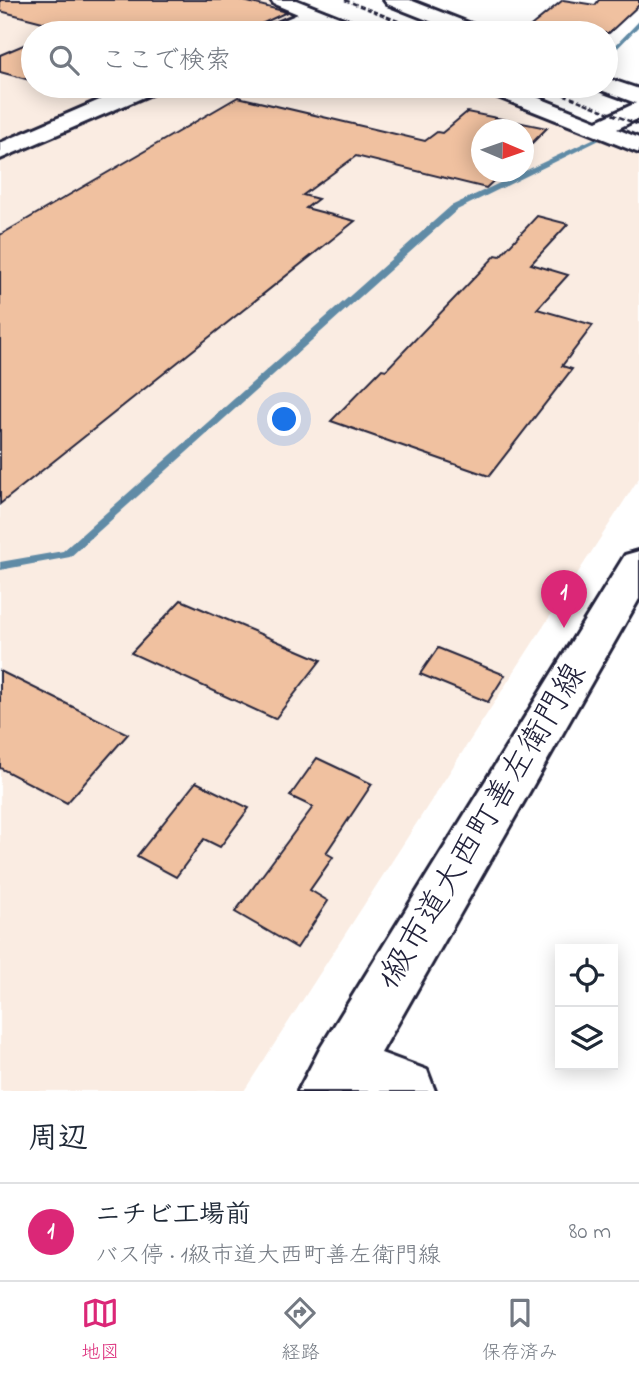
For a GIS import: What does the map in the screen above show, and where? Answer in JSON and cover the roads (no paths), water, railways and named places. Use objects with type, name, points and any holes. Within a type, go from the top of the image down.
[{"type":"street","points":[[280,0],[332,21]]},
{"type":"street","points":[[393,0],[446,21]]},
{"type":"street","points":[[297,21],[304,18]]},
{"type":"street","points":[[618,89],[639,97]]},
{"type":"street","points":[[0,152],[123,98]]},
{"type":"street","points":[[520,98],[639,146]]},
{"type":"street","points":[[599,130],[639,109]]},
{"type":"street","name":"1級市道大西町善左衛門線","points":[[334,1079],[639,564]]},
{"type":"street","points":[[334,1079],[406,1091]]},
{"type":"waterway","points":[[618,45],[639,23]]},
{"type":"waterway","points":[[618,96],[639,104]]},
{"type":"waterway","points":[[0,566],[66,554],[454,208],[622,127],[639,115]]},
{"type":"railway","points":[[345,0],[398,21]]},
{"type":"railway","points":[[573,98],[639,125]]},
{"type":"place","name":"ニチビ工場前","points":[[564,628]]}]
